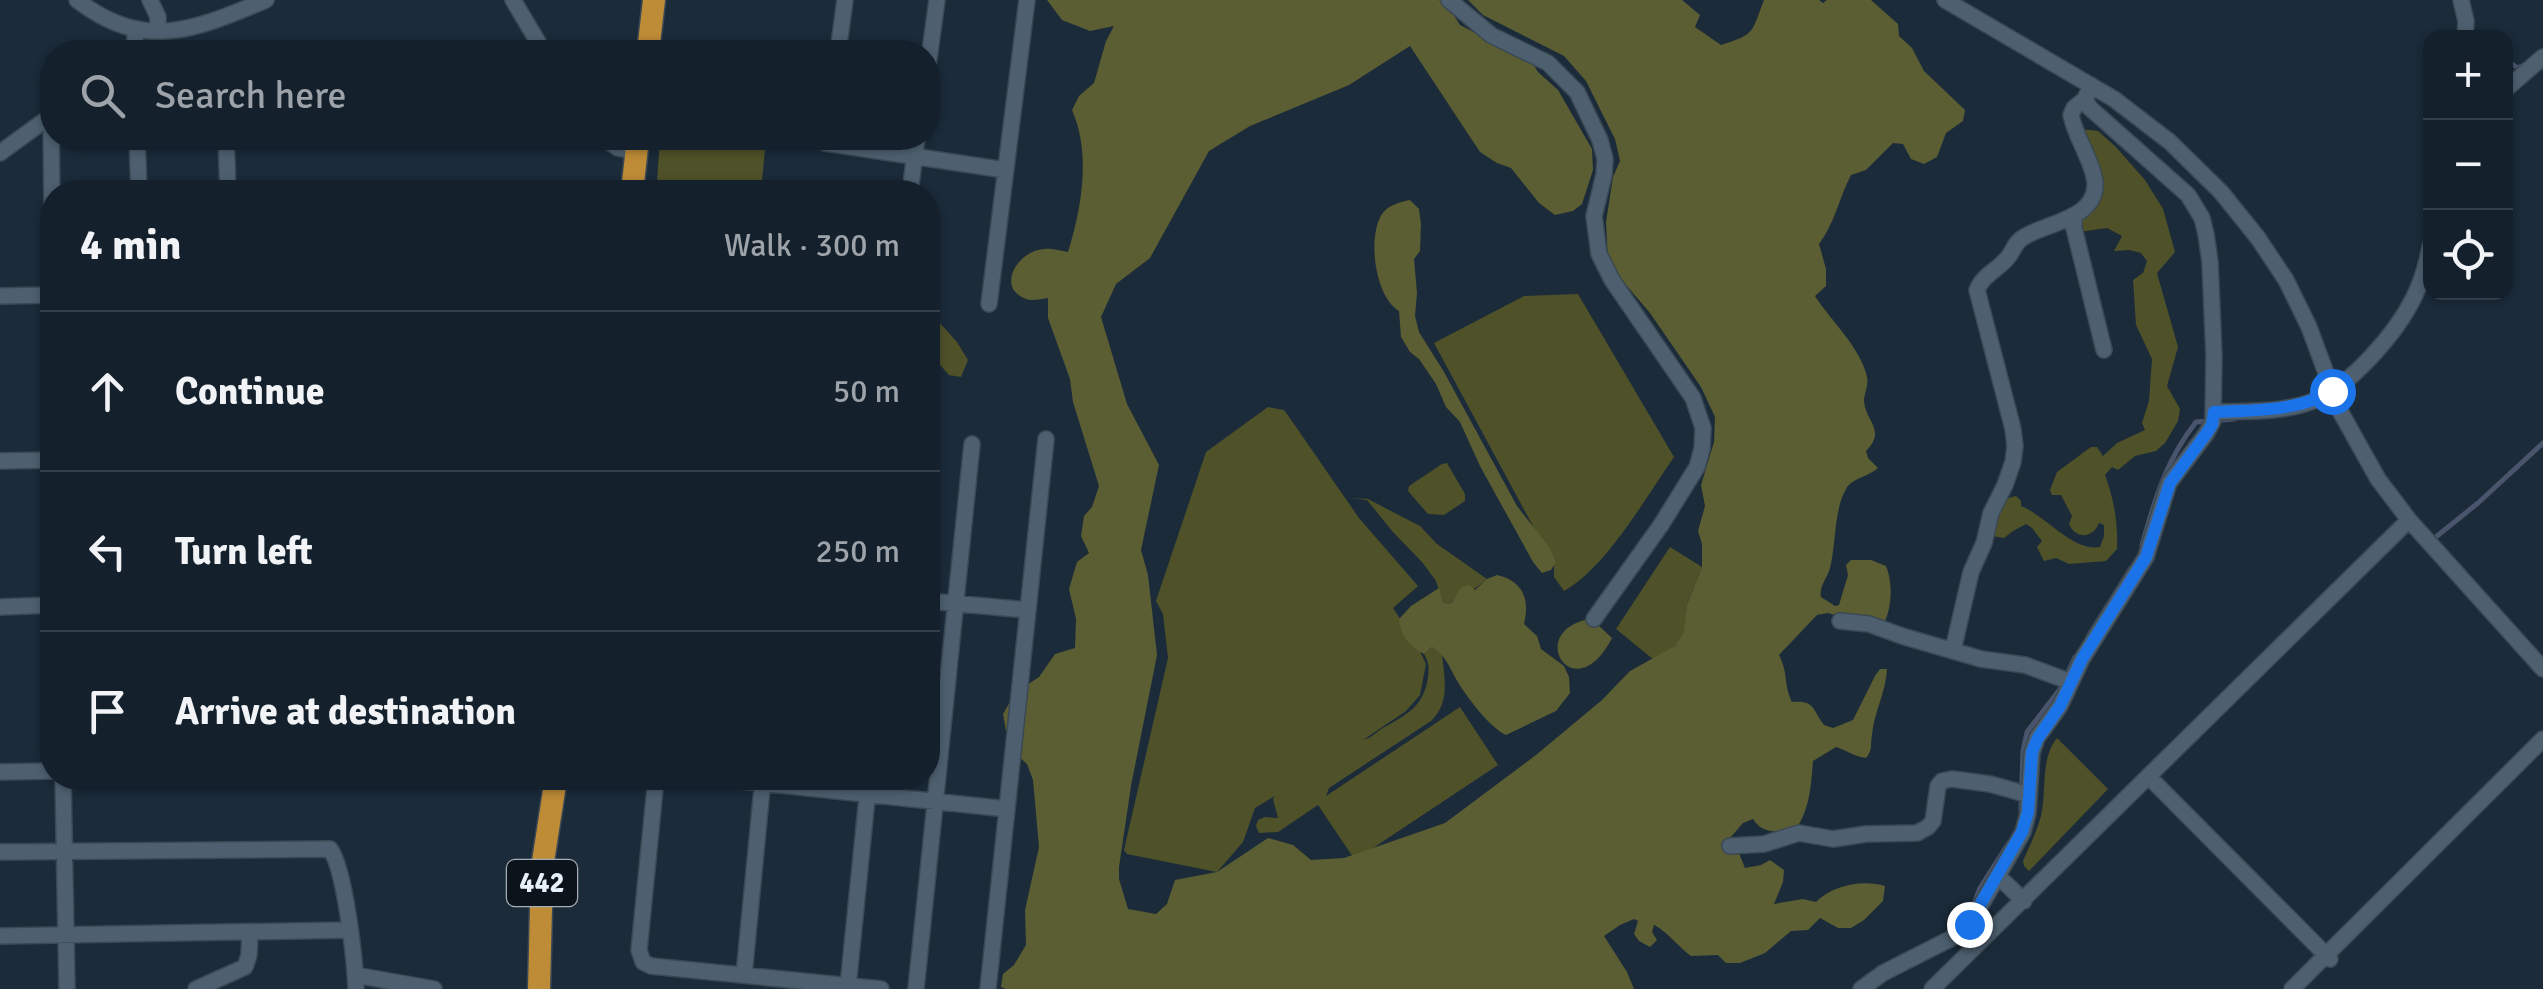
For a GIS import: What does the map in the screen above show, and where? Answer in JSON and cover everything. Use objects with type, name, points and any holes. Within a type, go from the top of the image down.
[{"type":"highway","points":[[649,40],[654,0]]},
{"type":"highway","points":[[633,180],[636,150]]},
{"type":"highway","name":"442","points":[[539,989],[542,868],[554,790]]},
{"type":"street","points":[[76,0],[107,21],[158,32],[218,20],[266,0]]},
{"type":"street","points":[[150,0],[158,16],[158,32]]},
{"type":"street","points":[[513,0],[537,40]]},
{"type":"street","points":[[840,40],[845,0]]},
{"type":"street","points":[[932,40],[937,0]]},
{"type":"street","points":[[989,304],[1027,0]]},
{"type":"street","points":[[1449,0],[1491,35],[1548,63],[1581,99],[1605,159],[1594,216],[1599,254],[1612,280],[1693,398],[1700,418],[1702,449],[1697,467],[1594,619]]},
{"type":"street","points":[[1946,0],[2088,92],[2134,113],[2170,142],[2234,205],[2286,280],[2332,391],[2369,466],[2408,520],[2543,669]]},
{"type":"street","points":[[2462,0],[2465,30]]},
{"type":"street","points":[[136,30],[136,40]]},
{"type":"street","points":[[2513,82],[2543,58]]},
{"type":"street","points":[[1953,650],[1970,572],[2008,477],[2015,446],[1977,298],[1978,286],[2022,238],[2074,216],[2085,206],[2094,189],[2094,178],[2071,114],[2088,92]]},
{"type":"street","points":[[1861,989],[1952,938],[1973,919],[2022,832],[2034,746],[2064,698],[2082,659],[2146,557],[2166,488],[2212,425],[2210,262],[2202,218],[2188,195],[2090,108],[2088,92]]},
{"type":"street","points":[[0,153],[40,125]]},
{"type":"street","points":[[52,150],[52,180]]},
{"type":"street","points":[[137,150],[139,180]]},
{"type":"street","points":[[226,150],[228,180]]},
{"type":"street","points":[[867,150],[1005,170]]},
{"type":"street","points":[[911,180],[916,150]]},
{"type":"street","points":[[2074,216],[2104,350]]},
{"type":"street","points":[[2214,412],[2286,408],[2332,391],[2366,363],[2407,310],[2423,273]]},
{"type":"street","points":[[0,296],[40,295]]},
{"type":"street","points":[[988,989],[1046,438]]},
{"type":"street","points":[[940,762],[972,444]]},
{"type":"street","points":[[0,461],[40,460]]},
{"type":"street","points":[[1932,989],[2408,520]]},
{"type":"street","points":[[940,601],[1028,610]]},
{"type":"street","points":[[0,607],[40,605]]},
{"type":"street","points":[[1840,621],[1868,624],[1981,660],[2025,665],[2071,682]]},
{"type":"street","points":[[2304,989],[2329,958],[2543,739]]},
{"type":"street","points":[[2292,989],[2543,752]]},
{"type":"street","points":[[2,769],[40,771]]},
{"type":"street","points":[[2149,777],[2329,958]]},
{"type":"street","points":[[1730,846],[1754,846],[1799,833],[1832,839],[1917,833],[1933,820],[1938,786],[1952,779],[1982,782],[2029,795]]},
{"type":"street","points":[[63,790],[67,989]]},
{"type":"street","points":[[655,790],[641,959],[652,966],[880,989]]},
{"type":"street","points":[[744,975],[762,790]]},
{"type":"street","points":[[848,986],[868,790]]},
{"type":"street","points":[[885,790],[936,802],[1007,809]]},
{"type":"street","points":[[916,989],[937,790]]},
{"type":"street","points":[[0,852],[330,849],[337,862],[356,982],[434,989]]},
{"type":"street","points":[[1998,876],[2024,901]]},
{"type":"street","points":[[0,936],[350,930]]},
{"type":"street","points":[[196,989],[244,967],[250,933]]},
{"type":"green space","points":[[1047,0],[1439,0],[1460,25],[1532,62],[1558,90],[1592,149],[1593,170],[1582,204],[1573,211],[1555,215],[1539,203],[1511,168],[1480,152],[1410,46],[1349,85],[1250,126],[1209,151],[1150,258],[1116,284],[1101,317],[1127,404],[1159,465],[1141,550],[1148,575],[1157,655],[1131,786],[1119,879],[1128,909],[1156,914],[1167,904],[1175,880],[1217,872],[1268,838],[1293,845],[1311,860],[1344,858],[1445,823],[1536,755],[1630,671],[1675,646],[1684,632],[1687,605],[1702,567],[1698,531],[1705,506],[1701,485],[1714,442],[1715,417],[1701,387],[1608,260],[1606,222],[1613,177],[1620,161],[1615,139],[1586,81],[1564,56],[1483,15],[1468,0],[1682,0],[1700,15],[1695,27],[1721,45],[1751,31],[1764,0],[1871,0],[1898,24],[1899,36],[1912,48],[1924,71],[1965,110],[1963,121],[1946,133],[1937,157],[1924,164],[1911,159],[1903,144],[1893,143],[1866,170],[1851,175],[1819,244],[1826,286],[1815,296],[1864,366],[1865,408],[1875,431],[1866,451],[1878,468],[1852,482],[1842,497],[1821,597],[1839,605],[1848,575],[1846,565],[1851,560],[1871,560],[1886,566],[1891,587],[1889,610],[1884,623],[1828,613],[1817,615],[1779,655],[1792,702],[1809,704],[1824,725],[1833,728],[1853,720],[1880,669],[1887,669],[1885,686],[1868,755],[1862,757],[1836,747],[1813,761],[1807,806],[1795,830],[1766,830],[1753,819],[1743,823],[1724,845],[1738,851],[1745,868],[1770,860],[1784,870],[1774,904],[1803,899],[1816,902],[1849,885],[1885,886],[1883,901],[1864,920],[1851,928],[1838,928],[1820,918],[1808,930],[1791,931],[1765,953],[1740,963],[1726,963],[1718,955],[1691,956],[1654,925],[1652,932],[1657,940],[1650,947],[1634,934],[1638,921],[1634,919],[1604,936],[1634,989],[1001,987],[1003,974],[1014,965],[1026,945],[1025,910],[1039,847],[1033,780],[1027,764],[1009,748],[1003,714],[1015,693],[1039,677],[1055,654],[1075,648],[1076,619],[1069,589],[1077,562],[1089,553],[1081,536],[1084,516],[1092,507],[1099,486],[1073,402],[1070,379],[1048,318],[1048,298],[1027,299],[1016,292],[1011,277],[1019,262],[1035,251],[1068,252],[1077,217],[1083,162],[1072,110],[1079,96],[1094,83],[1114,26],[1090,31],[1062,20]]},
{"type":"green space","points":[[2081,129],[2098,131],[2115,146],[2145,180],[2163,209],[2175,252],[2157,273],[2178,347],[2167,386],[2180,409],[2178,421],[2156,451],[2135,456],[2118,470],[2112,467],[2105,475],[2115,511],[2117,549],[2106,561],[2069,564],[2056,558],[2044,561],[2037,547],[2042,541],[2026,524],[2004,538],[1992,536],[1994,517],[2005,499],[2016,496],[2021,506],[2069,539],[2100,547],[2104,525],[2099,523],[2088,534],[2075,532],[2061,495],[2052,495],[2050,490],[2057,472],[2091,447],[2097,447],[2103,456],[2117,443],[2145,430],[2142,423],[2149,401],[2152,359],[2136,325],[2133,280],[2143,273],[2147,261],[2141,253],[2114,251],[2122,236],[2107,228],[2079,232],[2076,223],[2097,201],[2081,161]]},
{"type":"green space","points":[[659,150],[765,150],[762,180],[657,180]]},
{"type":"green space","points":[[1410,200],[1419,209],[1421,224],[1420,251],[1414,259],[1419,332],[1517,506],[1550,548],[1556,562],[1551,570],[1542,573],[1533,562],[1460,422],[1401,337],[1399,311],[1379,280],[1374,251],[1377,224],[1388,208]]},
{"type":"green space","points":[[1578,294],[1674,457],[1610,549],[1564,591],[1554,577],[1554,565],[1434,343],[1524,296]]},
{"type":"green space","points":[[940,323],[968,360],[961,377],[949,375],[940,365]]},
{"type":"green space","points":[[1268,407],[1284,410],[1359,518],[1418,586],[1393,608],[1426,664],[1420,695],[1406,711],[1363,740],[1413,708],[1426,687],[1428,665],[1424,654],[1432,647],[1442,653],[1445,689],[1437,714],[1329,788],[1326,796],[1460,707],[1498,765],[1355,860],[1318,805],[1278,832],[1259,833],[1258,820],[1278,818],[1275,796],[1255,808],[1243,842],[1217,872],[1127,854],[1124,850],[1168,658],[1163,614],[1156,601],[1206,452]]},
{"type":"green space","points":[[1447,463],[1465,501],[1444,515],[1428,514],[1408,491],[1409,486]]},
{"type":"green space","points":[[1349,498],[1368,499],[1420,526],[1437,544],[1487,579],[1448,604],[1443,602],[1436,581],[1422,562],[1367,500]]},
{"type":"green space","points":[[1670,547],[1702,567],[1687,605],[1685,632],[1675,646],[1654,660],[1616,629]]},
{"type":"green space","points":[[1497,575],[1519,587],[1525,599],[1524,624],[1537,636],[1541,649],[1564,666],[1570,693],[1556,711],[1506,735],[1478,710],[1440,654],[1432,647],[1424,654],[1410,644],[1399,619],[1439,588],[1443,602],[1448,604],[1462,588],[1469,585],[1475,590]]},
{"type":"green space","points":[[1585,620],[1612,638],[1598,659],[1584,668],[1572,668],[1562,662],[1559,639],[1568,628]]},
{"type":"green space","points":[[2057,738],[2108,789],[2029,871],[2023,861],[2041,816],[2046,765]]},
{"type":"waterway","points":[[2513,65],[2518,68],[2524,65]]},
{"type":"waterway","points":[[2142,545],[2169,465],[2196,422],[2234,419]]},
{"type":"waterway","points":[[2437,536],[2543,443]]},
{"type":"waterway","points":[[2089,635],[2131,568]]},
{"type":"waterway","points":[[2065,678],[2075,657]]},
{"type":"waterway","points":[[2021,811],[2027,732],[2060,689]]},
{"type":"waterway","points":[[1974,904],[2008,844]]},
{"type":"route","points":[[1969,924],[2022,832],[2028,812],[2034,746],[2064,698],[2082,659],[2146,557],[2166,488],[2212,425],[2214,412],[2286,408],[2332,391]]}]
